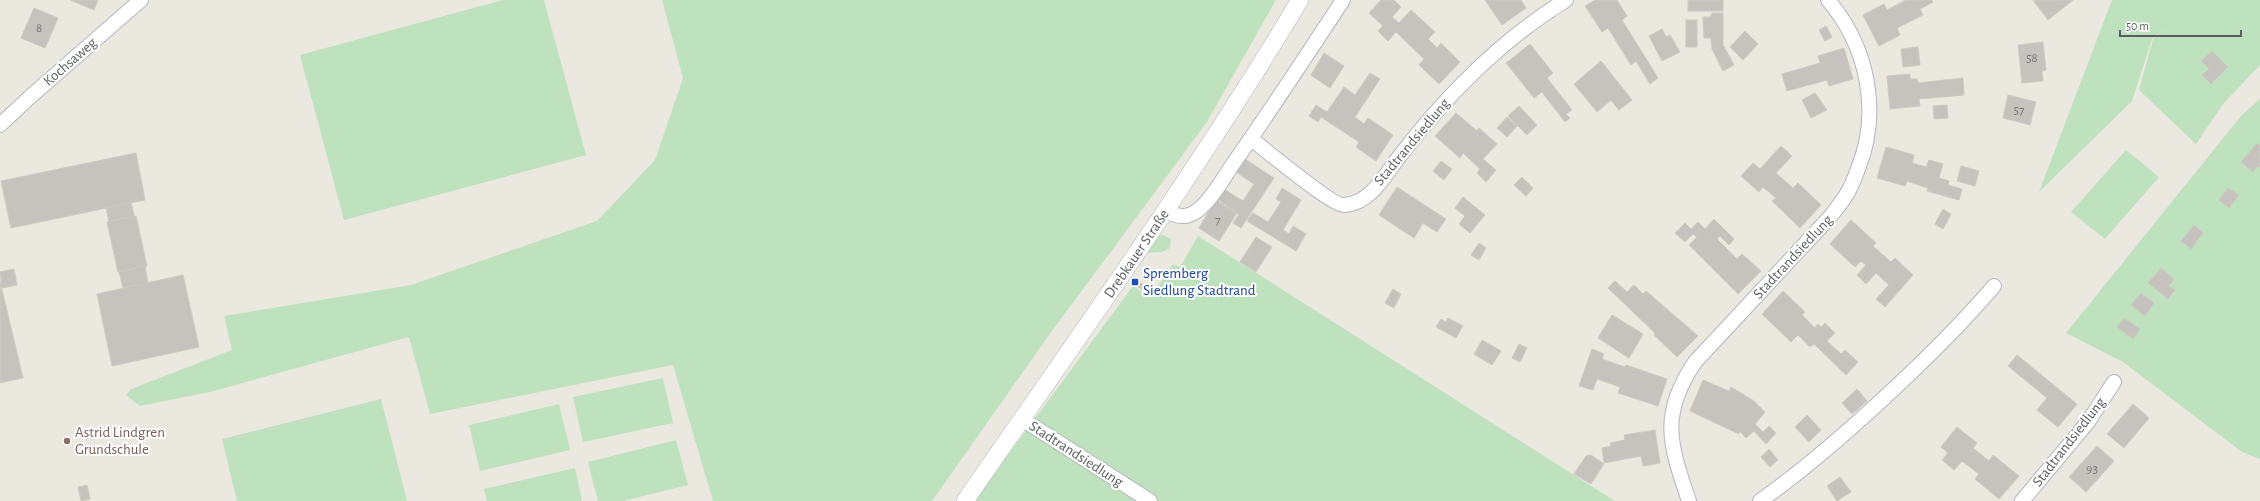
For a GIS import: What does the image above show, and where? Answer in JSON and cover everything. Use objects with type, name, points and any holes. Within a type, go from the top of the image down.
[{"type":"street","name":"Kochsaweg","points":[[0,125],[141,0]]},
{"type":"street","name":"Drebkauer Straße","points":[[965,501],[1076,343],[1246,90],[1300,0]]},
{"type":"street","points":[[1165,210],[1178,217],[1199,210],[1251,139],[1343,0]]},
{"type":"street","name":"Stadtrandsiedlung","points":[[1251,139],[1291,169],[1320,194],[1342,206],[1358,202],[1377,186],[1431,116],[1485,62],[1566,0]]},
{"type":"street","name":"Stadtrandsiedlung","points":[[1689,501],[1674,458],[1670,430],[1680,383],[1695,362],[1830,217],[1849,191],[1862,160],[1868,135],[1870,112],[1867,83],[1861,56],[1852,34],[1828,0]]},
{"type":"street","points":[[1760,501],[1786,482],[1863,418],[1935,351],[1994,286]]},
{"type":"street","name":"Stadtrandsiedlung","points":[[2022,501],[2088,422],[2114,382]]},
{"type":"street","name":"Stadtrandsiedlung","points":[[1022,419],[1150,501]]},
{"type":"green space","points":[[503,0],[544,0],[586,155],[344,220],[300,55]]},
{"type":"green space","points":[[662,0],[1276,0],[1207,122],[1049,335],[932,501],[713,501],[673,365],[430,414],[409,337],[210,392],[140,406],[126,395],[131,389],[232,350],[224,316],[411,285],[597,221],[655,160],[683,78]]},
{"type":"green space","points":[[2112,0],[2260,0],[2260,65],[2223,104],[2196,144],[2139,90],[2153,39],[2169,26],[2152,39],[2132,101],[2039,192]]},
{"type":"green space","points":[[2260,99],[2260,459],[2242,452],[2123,362],[2066,333],[2241,116]]},
{"type":"green space","points":[[2126,150],[2159,177],[2105,239],[2071,212]]},
{"type":"green space","points":[[1163,235],[1171,239],[1170,248],[1162,252],[1146,253],[1157,236]]},
{"type":"green space","points":[[1198,236],[1615,501],[974,501],[1133,286],[1150,298],[1173,264],[1180,267]]},
{"type":"green space","points":[[663,378],[673,423],[583,442],[573,397]]},
{"type":"green space","points":[[381,399],[407,501],[237,501],[222,439]]},
{"type":"green space","points":[[559,404],[570,450],[480,471],[469,425]]},
{"type":"green space","points":[[676,440],[688,485],[623,501],[598,501],[588,462]]},
{"type":"green space","points":[[575,468],[582,501],[487,501],[484,489]]},
{"type":"building","points":[[70,0],[98,0],[94,10]]},
{"type":"building","points":[[1381,0],[1394,0],[1401,7],[1392,17],[1399,23],[1411,10],[1435,32],[1428,39],[1437,48],[1441,43],[1460,62],[1439,84],[1419,65],[1424,59],[1396,32],[1388,41],[1378,31],[1383,26],[1369,13]]},
{"type":"building","points":[[1485,0],[1521,0],[1526,8],[1502,25]]},
{"type":"building","points":[[1595,0],[1617,0],[1627,16],[1622,20],[1658,78],[1650,84],[1636,61],[1631,65],[1608,28],[1602,32],[1585,6]]},
{"type":"building","points":[[1688,0],[1723,0],[1723,11],[1688,11]]},
{"type":"building","points":[[1906,0],[1932,0],[1933,2],[1920,9],[1923,15],[1897,28],[1900,35],[1879,46],[1863,15],[1884,4],[1887,10]]},
{"type":"building","points":[[2033,0],[2073,0],[2048,20]]},
{"type":"building","points":[[34,8],[58,18],[45,48],[21,38]]},
{"type":"building","points":[[1712,13],[1723,13],[1723,45],[1734,65],[1723,71],[1712,49],[1711,38],[1704,38],[1703,17],[1711,17]]},
{"type":"building","points":[[1686,20],[1697,20],[1697,47],[1686,47]]},
{"type":"building","points":[[1826,26],[1832,37],[1825,41],[1819,30]]},
{"type":"building","points":[[1662,29],[1666,37],[1670,35],[1680,52],[1662,61],[1649,36]]},
{"type":"building","points":[[1745,31],[1758,44],[1743,60],[1730,47]]},
{"type":"building","points":[[2043,42],[2046,70],[2042,71],[2043,81],[2022,83],[2018,45]]},
{"type":"building","points":[[1530,44],[1553,73],[1547,78],[1572,110],[1566,114],[1570,118],[1565,122],[1542,92],[1534,98],[1506,63]]},
{"type":"building","points":[[1918,47],[1920,65],[1903,67],[1901,49]]},
{"type":"building","points":[[1844,48],[1853,79],[1829,86],[1827,80],[1787,91],[1782,74],[1820,63],[1818,56]]},
{"type":"building","points":[[2212,51],[2228,67],[2211,84],[2202,75],[2209,69],[2201,61]]},
{"type":"building","points":[[1324,53],[1344,66],[1330,88],[1311,75]]},
{"type":"building","points":[[1601,61],[1632,100],[1619,110],[1611,100],[1597,112],[1574,84]]},
{"type":"building","points":[[1370,73],[1380,79],[1355,117],[1364,124],[1368,118],[1393,135],[1376,161],[1356,147],[1359,142],[1321,117],[1318,122],[1309,116],[1316,105],[1327,112],[1344,87],[1355,95]]},
{"type":"building","points":[[1910,74],[1910,79],[1917,79],[1918,83],[1963,78],[1964,95],[1919,99],[1920,106],[1890,109],[1887,76]]},
{"type":"building","points":[[1815,93],[1827,110],[1811,118],[1802,100]]},
{"type":"building","points":[[2008,95],[2036,102],[2030,125],[2003,118]]},
{"type":"building","points":[[1947,105],[1948,118],[1934,119],[1933,106]]},
{"type":"building","points":[[1519,106],[1537,125],[1527,135],[1508,116]]},
{"type":"building","points":[[1456,113],[1477,131],[1479,128],[1497,144],[1483,159],[1496,170],[1486,182],[1477,173],[1480,169],[1463,153],[1460,158],[1435,136]]},
{"type":"building","points":[[1507,117],[1517,126],[1507,137],[1497,128]]},
{"type":"building","points":[[2257,143],[2260,146],[2260,167],[2258,166],[2253,172],[2241,162]]},
{"type":"building","points":[[1781,146],[1792,156],[1776,173],[1793,188],[1798,183],[1821,205],[1800,228],[1772,201],[1776,198],[1763,187],[1759,192],[1741,176],[1753,163],[1760,169]]},
{"type":"building","points":[[1886,147],[1914,155],[1912,163],[1926,167],[1929,160],[1943,164],[1939,178],[1949,181],[1948,185],[1962,189],[1959,200],[1927,191],[1928,188],[1907,181],[1905,186],[1877,178]]},
{"type":"building","points":[[136,153],[145,200],[11,228],[1,181]]},
{"type":"building","points":[[1245,159],[1274,178],[1241,228],[1233,223],[1239,214],[1217,199],[1224,189],[1243,201],[1254,184],[1236,172]]},
{"type":"building","points":[[1441,161],[1452,169],[1444,180],[1433,171]]},
{"type":"building","points":[[1961,166],[1979,171],[1975,186],[1957,181]]},
{"type":"building","points":[[1522,177],[1533,188],[1526,196],[1514,185]]},
{"type":"building","points":[[1397,187],[1446,219],[1437,232],[1423,223],[1414,238],[1379,215]]},
{"type":"building","points":[[1282,188],[1301,200],[1283,230],[1289,234],[1293,226],[1306,234],[1296,251],[1247,221],[1253,213],[1268,222],[1281,202],[1276,199]]},
{"type":"building","points":[[2228,188],[2239,195],[2229,208],[2219,200]]},
{"type":"building","points":[[1463,197],[1485,215],[1470,233],[1459,224],[1465,216],[1455,208]]},
{"type":"building","points":[[1216,200],[1237,213],[1219,241],[1199,228]]},
{"type":"building","points":[[131,202],[134,216],[109,222],[106,208]]},
{"type":"building","points":[[1943,209],[1951,214],[1943,229],[1935,224]]},
{"type":"building","points":[[136,216],[147,266],[118,272],[107,222]]},
{"type":"building","points":[[1714,219],[1734,239],[1729,245],[1720,236],[1717,239],[1737,259],[1742,254],[1761,271],[1738,294],[1689,245],[1697,237],[1693,234],[1685,242],[1675,233],[1685,223],[1691,229],[1698,222],[1705,229]]},
{"type":"building","points":[[1851,220],[1876,243],[1873,246],[1891,262],[1895,258],[1913,275],[1885,307],[1876,299],[1889,285],[1876,273],[1866,284],[1857,275],[1866,265],[1861,261],[1855,267],[1830,244]]},
{"type":"building","points":[[2194,225],[2203,233],[2191,249],[2181,241]]},
{"type":"building","points":[[1256,237],[1272,247],[1256,272],[1240,262]]},
{"type":"building","points":[[1479,243],[1486,248],[1479,260],[1471,255]]},
{"type":"building","points":[[145,266],[148,283],[123,288],[119,272]]},
{"type":"building","points":[[2161,268],[2174,279],[2169,286],[2175,290],[2168,299],[2148,283]]},
{"type":"building","points":[[14,269],[17,285],[2,288],[0,272]]},
{"type":"building","points":[[183,275],[199,347],[112,366],[97,294]]},
{"type":"building","points":[[0,281],[23,378],[0,383]]},
{"type":"building","points":[[1138,281],[1146,287],[1143,290],[1135,285]]},
{"type":"building","points":[[1615,281],[1627,292],[1634,285],[1643,294],[1646,291],[1698,336],[1677,357],[1654,335],[1655,333],[1608,288]]},
{"type":"building","points":[[1393,289],[1401,294],[1394,308],[1385,303]]},
{"type":"building","points":[[1783,291],[1805,312],[1802,315],[1815,328],[1818,324],[1821,327],[1825,323],[1835,333],[1827,341],[1841,354],[1845,350],[1858,362],[1846,375],[1814,344],[1810,347],[1798,335],[1791,342],[1762,314]]},
{"type":"building","points":[[2141,293],[2154,303],[2145,316],[2131,305]]},
{"type":"building","points":[[1612,315],[1643,334],[1629,358],[1598,338]]},
{"type":"building","points":[[1448,318],[1463,326],[1456,338],[1436,327],[1441,319],[1446,322]]},
{"type":"building","points":[[2124,318],[2140,329],[2133,339],[2117,327]]},
{"type":"building","points":[[1482,340],[1501,351],[1492,365],[1474,354]]},
{"type":"building","points":[[1519,344],[1527,348],[1520,362],[1512,358]]},
{"type":"building","points":[[1592,349],[1604,354],[1602,359],[1625,367],[1626,365],[1667,379],[1658,406],[1618,393],[1620,387],[1597,379],[1593,390],[1579,386]]},
{"type":"building","points":[[2017,355],[2077,404],[2058,427],[2037,410],[2047,398],[2008,366]]},
{"type":"building","points":[[1703,380],[1729,391],[1731,387],[1754,401],[1765,412],[1755,424],[1763,432],[1769,426],[1776,433],[1766,444],[1754,431],[1746,438],[1740,431],[1739,434],[1690,411]]},
{"type":"building","points":[[1857,389],[1867,401],[1852,414],[1842,403]]},
{"type":"building","points":[[2133,404],[2149,418],[2124,448],[2107,434]]},
{"type":"building","points":[[1807,415],[1821,430],[1809,442],[1795,427]]},
{"type":"building","points":[[1957,427],[1977,443],[1973,448],[1989,461],[1993,455],[2019,476],[1999,499],[1975,479],[1979,474],[1962,461],[1954,470],[1942,460],[1948,453],[1941,447]]},
{"type":"building","points":[[1655,430],[1660,463],[1643,466],[1641,456],[1604,463],[1602,448],[1611,446],[1610,443],[1625,440],[1624,435]]},
{"type":"building","points":[[2097,446],[2114,461],[2086,492],[2069,477]]},
{"type":"building","points":[[1769,449],[1778,460],[1770,467],[1761,457]]},
{"type":"building","points":[[1591,455],[1604,464],[1591,484],[1574,474],[1586,456]]},
{"type":"building","points":[[1840,477],[1851,492],[1837,501],[1827,486]]},
{"type":"building","points":[[87,485],[90,499],[81,501],[78,487]]},
{"type":"place","name":"Spremberg Siedlung Stadtrand","points":[[1135,282]]},
{"type":"place","name":"Astrid Lindgren Grundschule","points":[[67,441]]}]
